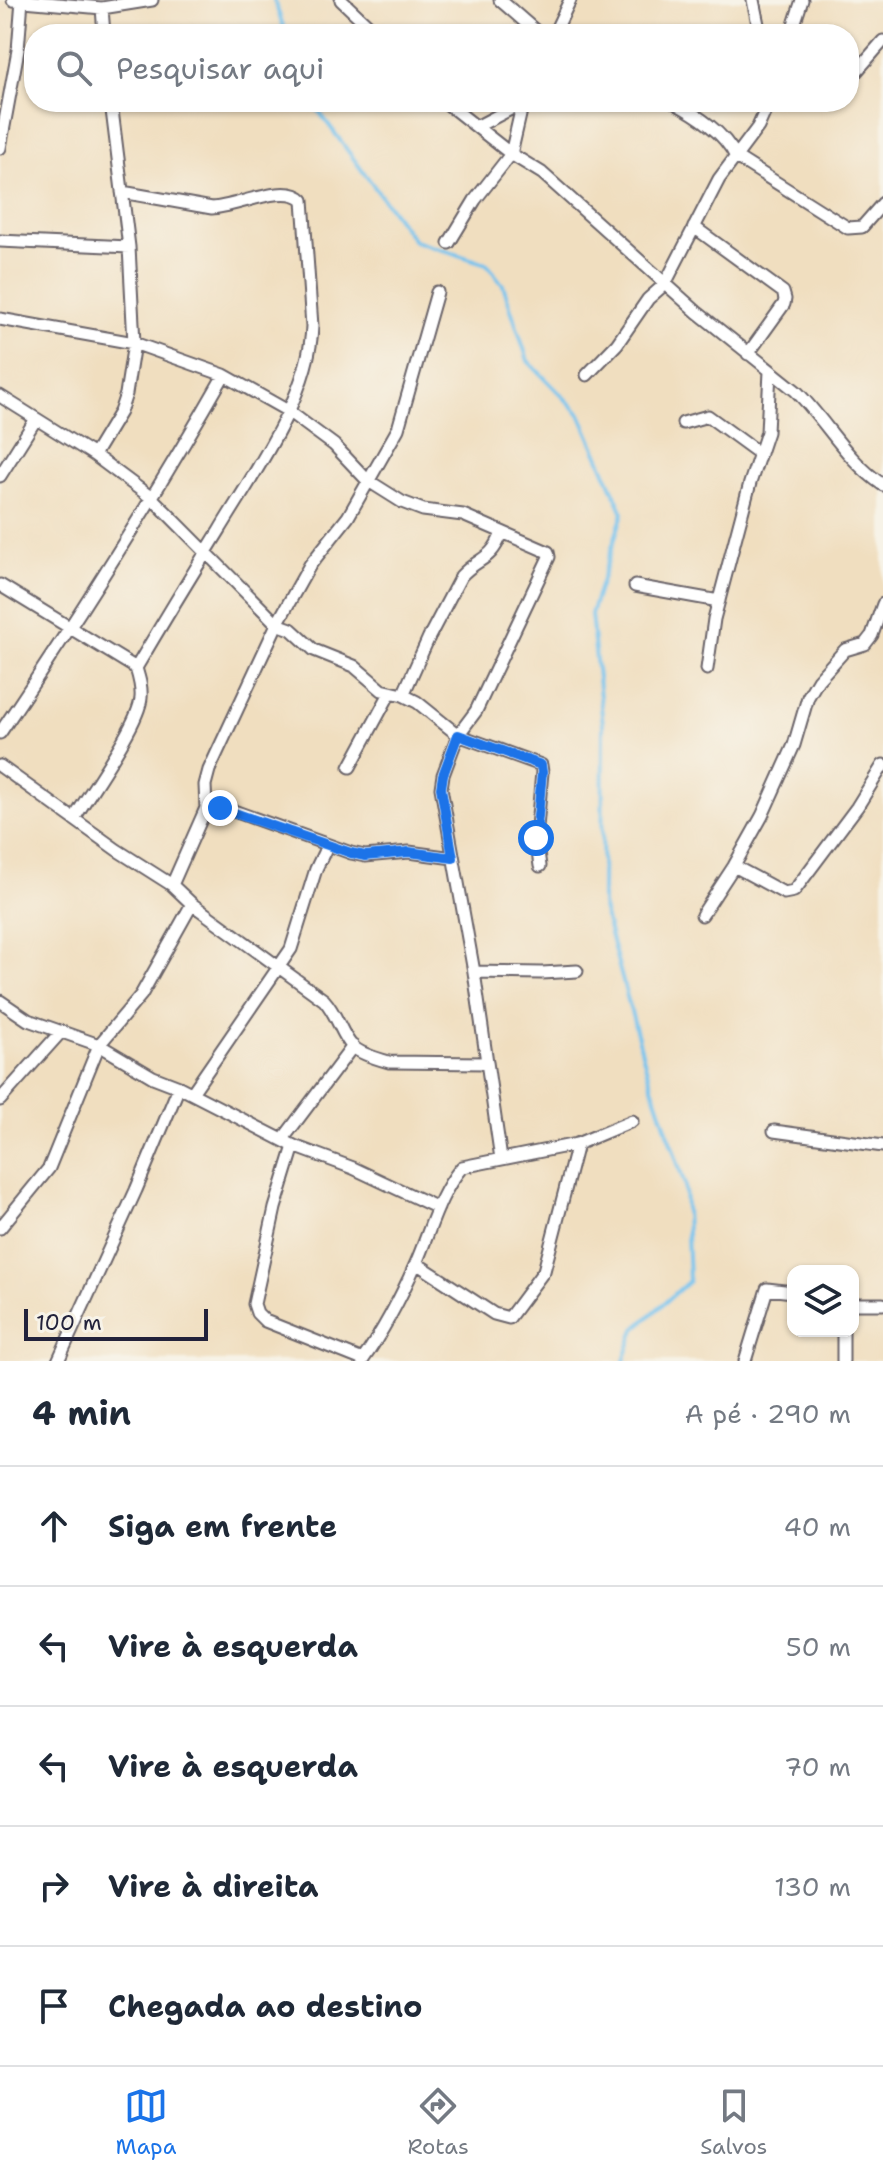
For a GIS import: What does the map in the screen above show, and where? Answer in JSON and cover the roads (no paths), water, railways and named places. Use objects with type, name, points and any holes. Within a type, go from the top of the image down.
[{"type":"street","points":[[0,148],[18,50],[19,1],[102,8],[152,0]]},
{"type":"street","points":[[341,0],[366,24]]},
{"type":"street","points":[[500,0],[528,24]]},
{"type":"street","points":[[559,24],[570,0]]},
{"type":"street","points":[[753,0],[758,24]]},
{"type":"street","points":[[794,24],[802,0]]},
{"type":"street","points":[[102,8],[103,24]]},
{"type":"street","points":[[859,69],[883,41]]},
{"type":"street","points":[[94,455],[120,412],[131,370],[134,343],[129,247],[112,112]]},
{"type":"street","points":[[459,112],[511,154],[549,179],[665,284],[810,405],[864,472],[883,485]]},
{"type":"street","points":[[478,126],[505,112]]},
{"type":"street","points":[[449,243],[475,200],[511,154],[520,112]]},
{"type":"street","points":[[691,112],[726,141],[736,157],[848,228],[862,227],[883,203]]},
{"type":"street","points":[[587,375],[617,344],[648,299],[665,284],[719,179],[758,127],[765,112]]},
{"type":"street","points":[[122,192],[212,208],[269,195],[291,193],[299,196],[303,200],[311,345],[277,437],[136,668]]},
{"type":"street","points":[[694,227],[783,292],[784,304],[748,354]]},
{"type":"street","points":[[0,241],[129,247]]},
{"type":"street","points":[[172,885],[206,808],[205,785],[209,770],[277,624],[310,565],[341,528],[398,429],[437,292]]},
{"type":"street","points":[[0,319],[134,343],[224,375],[288,411],[334,445],[367,480],[402,502],[423,510],[463,515],[542,548],[549,557],[476,711],[458,735],[441,788],[474,972],[501,1159]]},
{"type":"street","points":[[707,669],[719,601],[750,483],[767,432],[770,371]]},
{"type":"street","points":[[0,733],[153,499],[224,375]]},
{"type":"street","points":[[0,396],[94,455],[153,499],[277,624],[291,629],[314,650],[354,666],[382,690],[417,702],[458,735],[541,765],[536,838],[540,866]]},
{"type":"street","points":[[683,423],[708,416],[760,454]]},
{"type":"street","points":[[0,476],[36,419]]},
{"type":"street","points":[[403,695],[461,576],[468,568],[492,554],[502,533]]},
{"type":"street","points":[[0,585],[136,668],[141,701],[135,720],[74,819]]},
{"type":"street","points":[[635,586],[719,601]]},
{"type":"street","points":[[702,915],[762,816],[803,720],[808,697],[818,680],[845,650],[865,644],[872,635],[883,604]]},
{"type":"street","points":[[350,767],[390,693]]},
{"type":"street","points":[[734,866],[784,893],[794,891],[857,807],[883,765]]},
{"type":"street","points":[[0,766],[172,885],[192,904],[324,1000],[334,1011],[353,1046],[389,1062],[486,1063]]},
{"type":"street","points":[[206,808],[231,810],[327,846],[365,856],[394,851],[453,858]]},
{"type":"street","points":[[192,1093],[291,949],[316,869],[327,846]]},
{"type":"street","points":[[0,1228],[49,1168],[99,1045],[141,995],[192,904]]},
{"type":"street","points":[[474,972],[577,971]]},
{"type":"street","points":[[0,1001],[28,1020],[99,1045],[153,1077],[192,1093],[294,1146],[353,1168],[438,1208]]},
{"type":"street","points":[[0,1100],[60,1033]]},
{"type":"street","points":[[283,1139],[353,1046]]},
{"type":"street","points":[[58,1361],[179,1087]]},
{"type":"street","points":[[294,1146],[254,1304],[265,1321],[362,1360],[388,1322],[438,1208],[462,1167],[577,1144],[632,1121]]},
{"type":"street","points":[[774,1131],[883,1146]]},
{"type":"street","points":[[416,1263],[494,1314],[509,1318],[544,1271],[577,1144]]},
{"type":"street","points":[[745,1361],[767,1289],[787,1291]]},
{"type":"street","points":[[859,1304],[883,1304]]},
{"type":"street","points":[[843,1337],[843,1361]]},
{"type":"waterway","points":[[274,0],[282,24]]},
{"type":"waterway","points":[[319,112],[414,241],[487,264],[503,285],[528,361],[580,414],[623,513],[591,614],[603,725],[602,904],[647,1071],[685,1185],[689,1281],[635,1329],[624,1361]]}]
